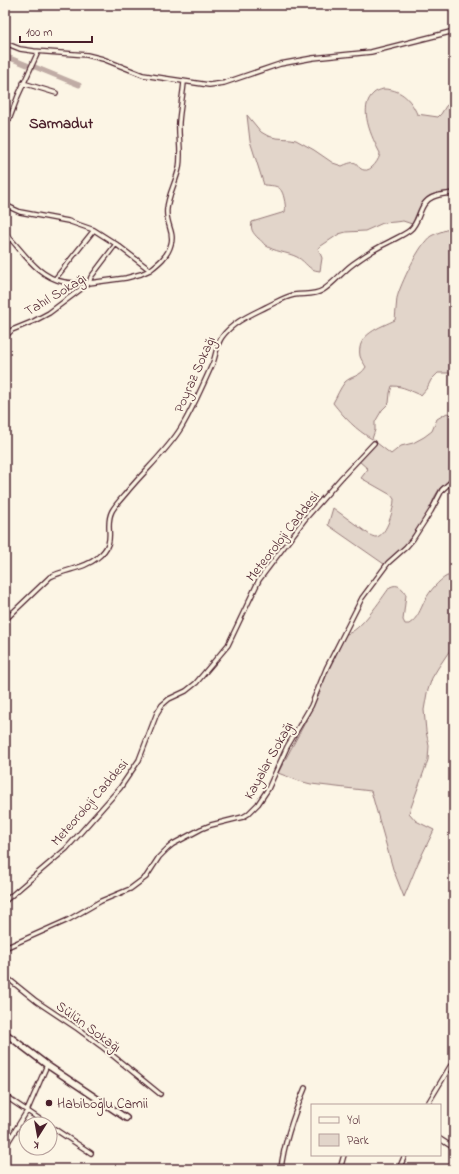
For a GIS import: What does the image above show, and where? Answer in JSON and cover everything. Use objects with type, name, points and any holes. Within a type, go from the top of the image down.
[{"type":"street","points":[[5,43],[20,49],[38,52],[87,55],[103,59],[143,75],[209,86],[224,83],[280,64],[312,58],[371,52],[454,32]]},
{"type":"street","points":[[5,122],[9,120],[23,83],[38,52]]},
{"type":"street","points":[[5,206],[20,212],[68,222],[94,230],[116,244],[150,270],[164,258],[171,246],[172,235],[167,221],[167,208],[179,169],[179,123],[184,82]]},
{"type":"street","points":[[23,83],[56,93]]},
{"type":"street","name":"Poyraz Sokağı","points":[[5,620],[50,577],[85,566],[98,558],[108,546],[110,519],[113,510],[181,428],[197,399],[220,341],[228,330],[241,320],[283,299],[293,295],[312,294],[326,288],[352,264],[413,227],[422,208],[428,200],[438,195],[454,193]]},
{"type":"street","points":[[56,279],[94,230]]},
{"type":"street","points":[[5,233],[37,269],[46,275],[68,283],[89,283],[90,277],[116,244]]},
{"type":"street","name":"Tahıl Sokağı","points":[[5,337],[12,330],[49,313],[89,283],[126,278],[150,270]]},
{"type":"street","name":"Meteoroloji Caddesi","points":[[5,901],[66,849],[120,788],[140,760],[157,713],[162,706],[169,700],[196,684],[223,652],[228,645],[259,580],[305,519],[346,472],[374,443]]},
{"type":"street","name":"Kayalar Sokağı","points":[[5,948],[63,922],[101,901],[130,889],[146,877],[162,853],[173,844],[211,825],[242,817],[248,814],[258,804],[268,789],[287,747],[311,706],[327,667],[362,598],[388,563],[413,539],[442,490],[454,479]]},
{"type":"street","name":"Sülün Sokağı","points":[[5,976],[36,1001],[101,1046],[160,1094]]},
{"type":"street","points":[[5,1033],[47,1065],[126,1118]]},
{"type":"street","points":[[428,1104],[454,1060]]},
{"type":"street","points":[[5,1145],[27,1112],[47,1065]]},
{"type":"street","points":[[281,1169],[291,1123],[305,1088]]},
{"type":"street","points":[[5,1096],[33,1116]]},
{"type":"street","points":[[58,1131],[91,1153]]},
{"type":"street","points":[[441,1140],[454,1148]]},
{"type":"street","points":[[340,1169],[344,1156]]},
{"type":"street","points":[[399,1169],[405,1156]]},
{"type":"green space","points":[[383,89],[389,89],[404,96],[411,103],[417,114],[438,117],[446,106],[454,99],[454,191],[437,193],[427,197],[419,208],[412,224],[403,221],[383,223],[365,231],[339,234],[318,248],[322,258],[320,271],[310,268],[297,257],[272,249],[265,245],[253,233],[251,227],[252,222],[285,212],[285,203],[280,188],[264,185],[250,141],[247,115],[261,132],[268,136],[296,140],[333,163],[342,166],[355,163],[361,169],[367,170],[375,164],[380,153],[370,131],[366,114],[367,106],[369,99],[374,93]]},
{"type":"green space","points":[[454,227],[454,374],[438,373],[431,380],[421,395],[404,388],[392,386],[389,403],[382,410],[375,422],[375,430],[372,439],[351,423],[333,403],[345,382],[361,373],[366,367],[360,357],[362,342],[371,332],[395,320],[399,292],[421,247],[431,236]]},
{"type":"green space","points":[[447,413],[454,416],[454,476],[440,488],[429,511],[406,544],[384,564],[328,525],[333,508],[370,535],[376,537],[380,535],[387,527],[393,509],[394,499],[391,495],[361,478],[368,469],[359,461],[377,443],[391,454],[401,446],[413,443],[424,437],[432,431],[437,419]]},
{"type":"green space","points":[[447,576],[454,576],[454,644],[432,678],[427,693],[424,710],[429,746],[428,760],[409,813],[416,821],[434,830],[404,897],[393,869],[371,791],[311,784],[278,773],[307,719],[346,634],[364,622],[390,587],[393,586],[400,587],[406,595],[403,620],[405,624],[409,624],[417,616],[432,590]]},
{"type":"waterway","points":[[5,56],[27,65]]},
{"type":"waterway","points":[[35,67],[79,85]]},
{"type":"place","name":"Habiboğlu Camii","points":[[49,1103]]},
{"type":"district","name":"Sarmadut","points":[[61,123]]}]
